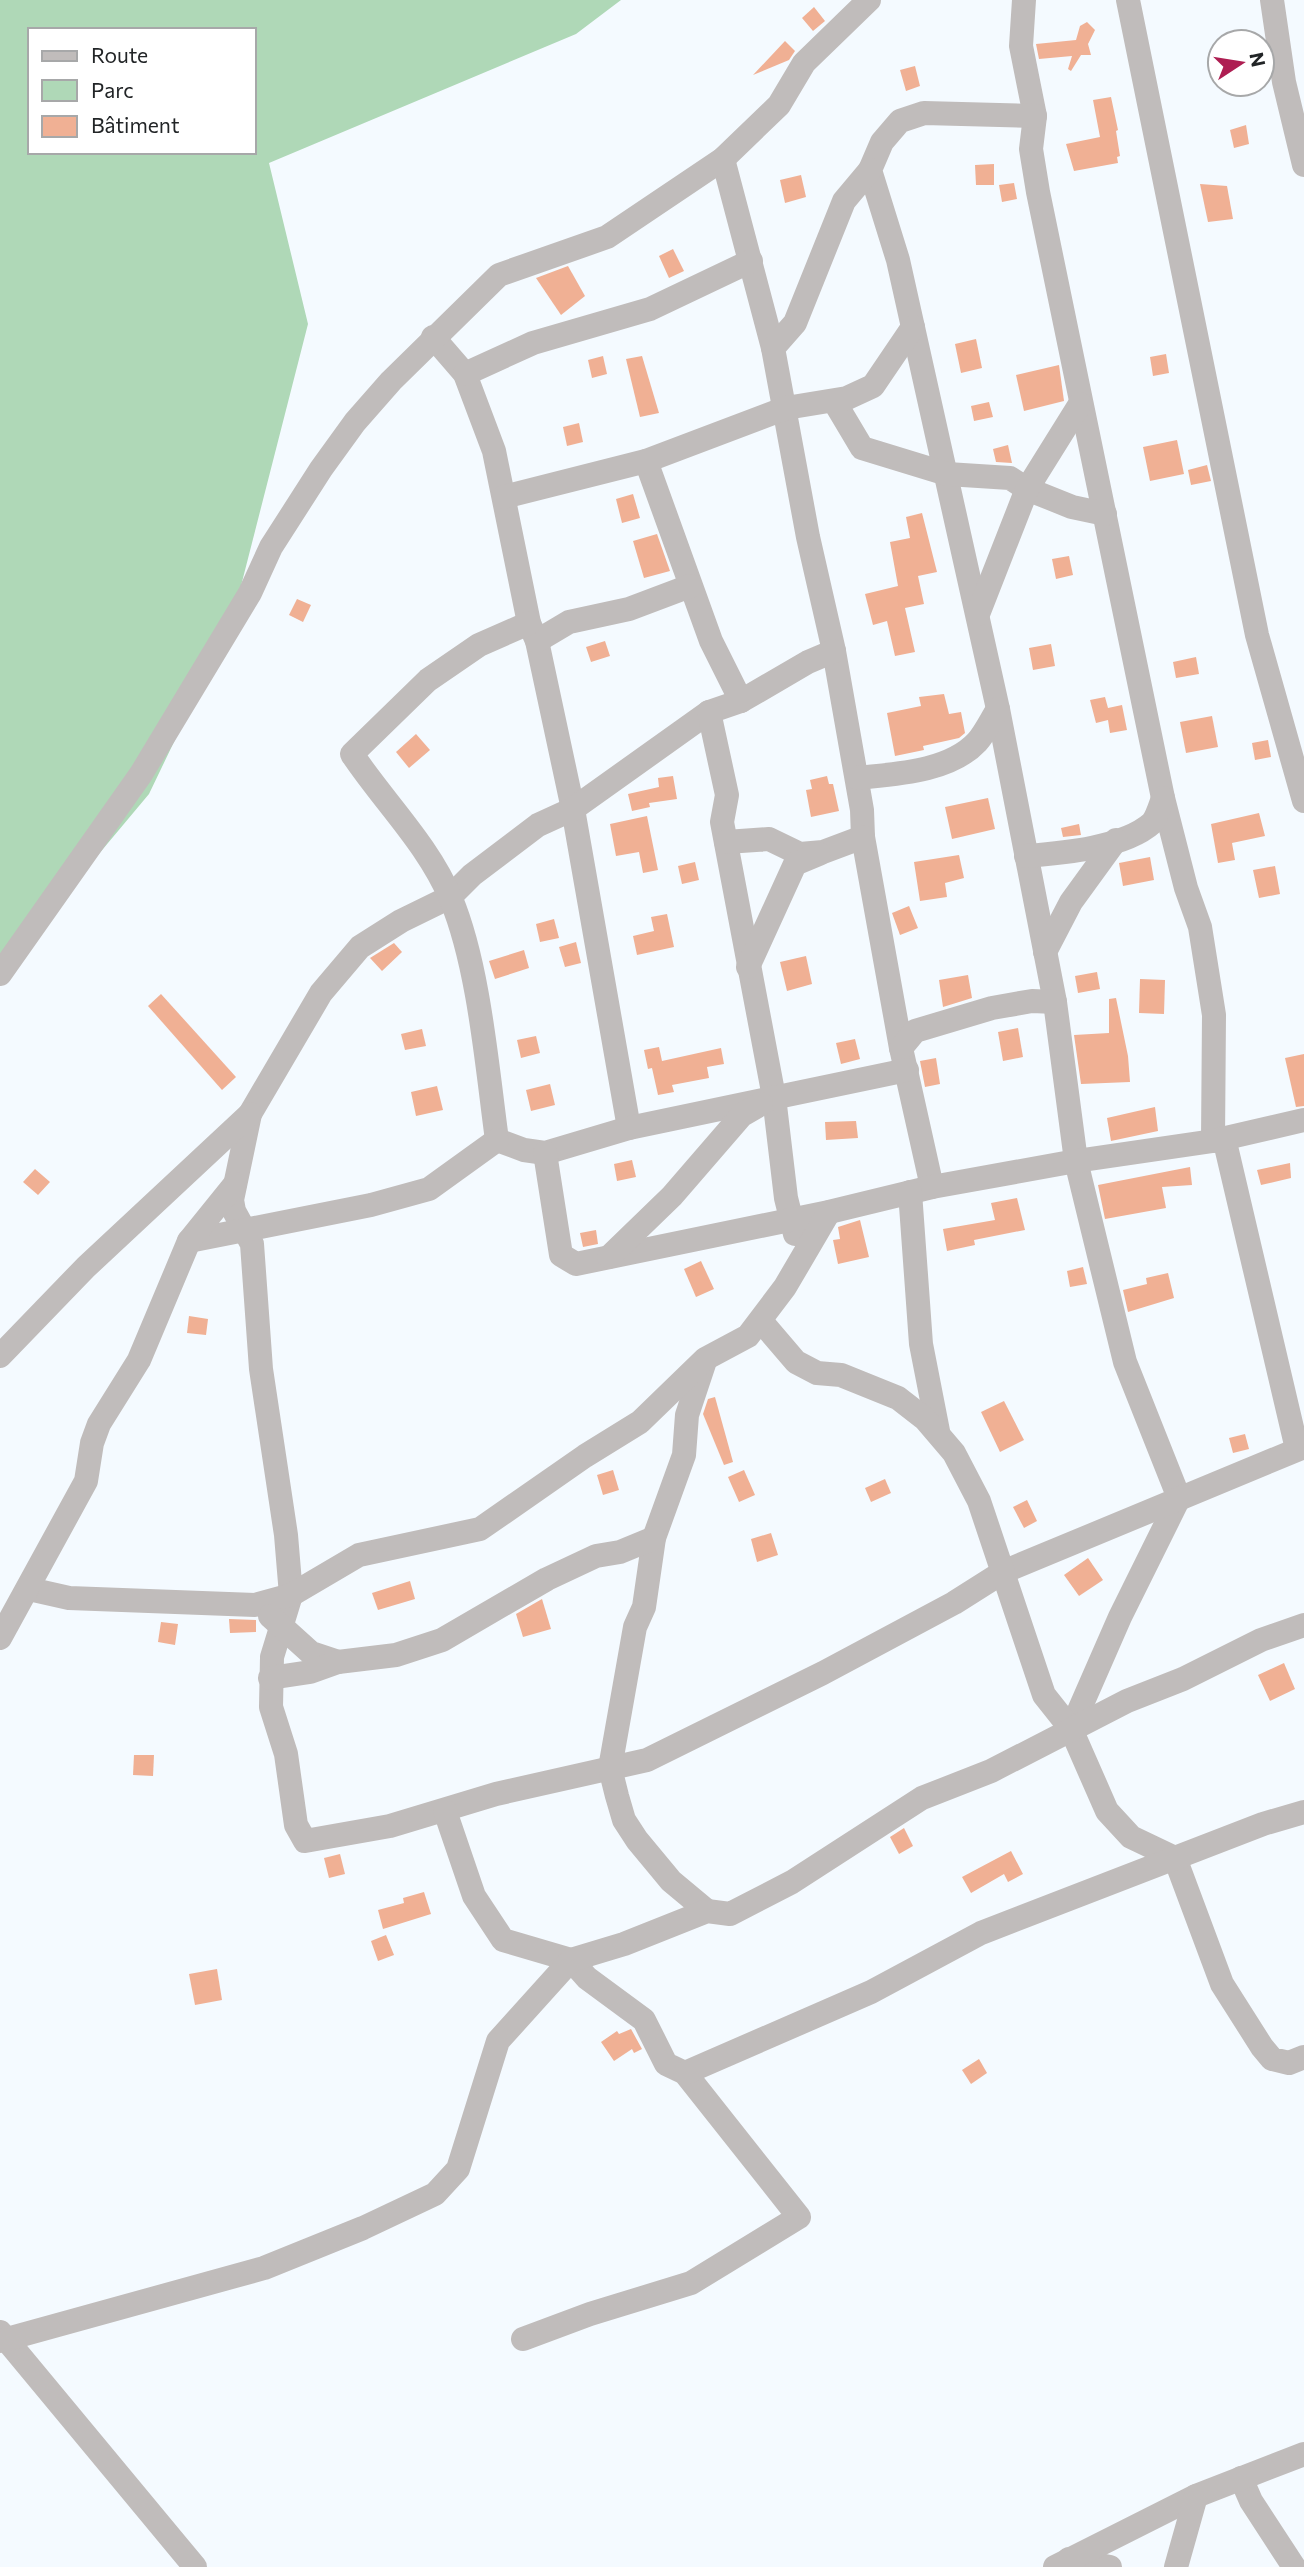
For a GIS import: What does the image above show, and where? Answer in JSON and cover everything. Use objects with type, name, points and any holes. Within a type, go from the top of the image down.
[{"type":"street","points":[[0,974],[141,774],[250,593],[271,547],[355,422],[433,337],[499,275],[607,237],[723,159],[779,105],[804,63],[869,0]]},
{"type":"street","points":[[250,1114],[235,1184],[234,1212],[247,1230],[252,1244],[261,1368],[283,1502],[291,1595],[270,1678],[271,1707],[286,1754],[296,1825],[305,1841],[445,1811],[496,1794],[647,1760],[823,1673],[954,1603],[1003,1572],[1301,1448],[1218,1140],[1214,1015],[1200,926],[1186,888],[1163,798],[1080,404],[1031,149],[1035,116],[1021,46],[1024,0]]},
{"type":"street","points":[[1128,0],[1257,635],[1304,801]]},
{"type":"street","points":[[1272,0],[1284,82],[1304,165]]},
{"type":"street","points":[[773,348],[795,323],[844,201],[870,170],[882,142],[900,121],[924,113],[1035,116]]},
{"type":"street","points":[[723,159],[751,261],[786,408],[808,537],[834,651],[857,778],[863,837],[904,1059],[921,1190],[921,1343],[939,1434]]},
{"type":"street","points":[[870,170],[898,260],[998,709],[1055,1002],[1076,1161],[1125,1362],[1179,1498],[1120,1617],[1071,1729]]},
{"type":"street","points":[[465,374],[533,343],[650,309],[751,261]]},
{"type":"street","points":[[504,497],[646,461],[714,438],[786,408],[834,401],[873,386],[913,327]]},
{"type":"street","points":[[433,337],[465,374],[494,451],[573,809],[629,1128]]},
{"type":"street","points":[[834,401],[862,448],[947,474],[1010,478],[1027,489],[1072,507],[1105,514]]},
{"type":"street","points":[[978,614],[1027,489],[1080,404]]},
{"type":"street","points":[[646,461],[711,641],[741,701]]},
{"type":"street","points":[[497,1140],[484,1039],[463,934],[450,897],[398,813],[352,754],[428,680],[478,645],[629,609],[690,586]]},
{"type":"street","points":[[0,1356],[86,1267],[250,1114],[321,993],[360,947],[401,921],[450,897],[472,875],[538,825],[573,809],[709,712],[741,701],[808,662],[834,651]]},
{"type":"street","points":[[857,778],[898,774],[939,764],[969,749],[998,709]]},
{"type":"street","points":[[709,712],[726,795],[722,822],[774,1097],[776,1136],[791,1220],[802,1258]]},
{"type":"street","points":[[1026,856],[1067,852],[1131,835],[1153,822],[1163,798]]},
{"type":"street","points":[[748,967],[780,903],[795,864],[863,837]]},
{"type":"street","points":[[726,842],[769,839],[800,854],[823,852]]},
{"type":"street","points":[[1045,952],[1071,902],[1116,840]]},
{"type":"street","points":[[904,1059],[915,1031],[992,1009],[1032,1001],[1055,1002]]},
{"type":"street","points":[[497,1140],[524,1150],[545,1153],[629,1128],[774,1097],[904,1059]]},
{"type":"street","points":[[609,1257],[672,1196],[742,1115],[774,1097]]},
{"type":"street","points":[[545,1153],[561,1255],[576,1264],[830,1212],[921,1190],[1076,1161],[1218,1140],[1304,1120]]},
{"type":"street","points":[[189,1241],[371,1205],[429,1189],[497,1140]]},
{"type":"street","points":[[0,1638],[86,1480],[92,1443],[99,1424],[139,1360],[189,1241],[235,1184]]},
{"type":"street","points":[[29,1589],[69,1598],[255,1605],[291,1595],[359,1555],[480,1529],[585,1456],[640,1422],[705,1359],[748,1336],[761,1321],[830,1212]]},
{"type":"street","points":[[761,1321],[796,1362],[817,1373],[841,1375],[898,1398],[925,1419],[954,1453],[979,1501],[1044,1695],[1071,1729],[1107,1811],[1131,1837],[1175,1858],[1222,1984],[1272,2059],[1289,2063],[1304,2057]]},
{"type":"street","points":[[705,1359],[687,1415],[684,1455],[654,1538],[644,1607],[635,1627],[610,1768],[624,1820],[637,1840],[671,1881],[707,1911]]},
{"type":"street","points":[[270,1678],[310,1672],[338,1662],[396,1655],[442,1640],[547,1579],[596,1556],[620,1552],[654,1538]]},
{"type":"street","points":[[255,1605],[312,1653],[338,1662]]},
{"type":"street","points":[[195,2567],[2,2338],[264,2268],[363,2228],[435,2194],[458,2169],[498,2041],[571,1960],[624,1944],[707,1911],[730,1914],[792,1882],[922,1798],[991,1771],[1071,1729],[1262,1640],[1304,1625]]},
{"type":"street","points":[[445,1811],[474,1896],[503,1940],[571,1960],[587,1978],[644,2020],[666,2064],[685,2073],[799,2217],[691,2283],[590,2314],[523,2339]]},
{"type":"street","points":[[685,2073],[871,1992],[981,1933],[1263,1824],[1304,1812]]},
{"type":"street","points":[[1062,2563],[1196,2496],[1304,2454]]},
{"type":"street","points":[[1241,2478],[1251,2501],[1293,2567],[1304,2565]]},
{"type":"street","points":[[1176,2567],[1196,2496]]},
{"type":"street","points":[[1062,2563],[1110,2567]]},
{"type":"green space","points":[[0,0],[621,0],[576,34],[269,163],[308,324],[232,621],[149,794],[0,972]]},
{"type":"building","points":[[814,7],[825,21],[813,31],[802,18]]},
{"type":"building","points":[[1087,22],[1095,30],[1088,44],[1091,55],[1081,55],[1071,71],[1068,69],[1072,56],[1039,59],[1036,44],[1076,40],[1080,26]]},
{"type":"building","points":[[785,41],[795,51],[789,60],[753,75]]},
{"type":"building","points":[[915,66],[920,86],[906,91],[900,70]]},
{"type":"building","points":[[1111,97],[1118,130],[1118,163],[1074,171],[1066,144],[1100,137],[1093,100]]},
{"type":"building","points":[[1246,125],[1249,144],[1234,148],[1230,130]]},
{"type":"building","points":[[994,164],[994,185],[976,185],[975,165]]},
{"type":"building","points":[[801,175],[806,197],[785,203],[780,180]]},
{"type":"building","points":[[1014,183],[1017,199],[1002,202],[999,185]]},
{"type":"building","points":[[1200,184],[1227,186],[1233,219],[1208,222]]},
{"type":"building","points":[[673,249],[684,271],[669,278],[659,256]]},
{"type":"building","points":[[568,266],[585,296],[561,315],[536,278]]},
{"type":"building","points":[[976,339],[982,368],[961,373],[955,344]]},
{"type":"building","points":[[1166,354],[1169,373],[1153,376],[1150,357]]},
{"type":"building","points":[[603,356],[607,374],[592,378],[588,360]]},
{"type":"building","points":[[642,356],[659,413],[640,417],[626,359]]},
{"type":"building","points":[[1059,365],[1064,401],[1024,411],[1016,375]]},
{"type":"building","points":[[989,402],[993,417],[974,421],[971,406]]},
{"type":"building","points":[[579,423],[583,442],[567,446],[563,427]]},
{"type":"building","points":[[1177,440],[1184,474],[1150,481],[1143,447]]},
{"type":"building","points":[[1008,445],[1012,463],[996,462],[993,449]]},
{"type":"building","points":[[1207,465],[1211,481],[1191,485],[1188,470]]},
{"type":"building","points":[[633,494],[640,518],[622,523],[616,499]]},
{"type":"building","points":[[922,513],[937,572],[918,576],[924,604],[905,608],[915,652],[895,656],[887,621],[873,625],[865,594],[898,586],[890,542],[910,538],[906,517]]},
{"type":"building","points":[[657,534],[670,571],[644,578],[633,541]]},
{"type":"building","points":[[1069,556],[1073,575],[1056,579],[1052,559]]},
{"type":"building","points":[[297,599],[311,605],[303,622],[289,615]]},
{"type":"building","points":[[605,641],[610,656],[591,662],[586,647]]},
{"type":"building","points":[[1051,644],[1055,666],[1033,670],[1029,648]]},
{"type":"building","points":[[1196,657],[1199,674],[1176,678],[1173,662]]},
{"type":"building","points":[[944,694],[949,714],[961,712],[965,733],[959,738],[923,746],[924,750],[895,756],[887,713],[921,706],[919,697]]},
{"type":"building","points":[[1105,697],[1108,708],[1122,705],[1127,730],[1110,733],[1108,720],[1096,723],[1090,700]]},
{"type":"building","points":[[1212,716],[1218,747],[1186,753],[1180,722]]},
{"type":"building","points":[[416,734],[430,750],[409,768],[396,752]]},
{"type":"building","points":[[1268,740],[1271,757],[1255,760],[1252,743]]},
{"type":"building","points":[[673,776],[677,799],[649,803],[650,807],[632,811],[628,794],[659,787],[658,778]]},
{"type":"building","points":[[827,776],[829,784],[833,784],[839,811],[811,817],[806,790],[812,789],[810,780]]},
{"type":"building","points":[[988,798],[995,829],[952,839],[945,807]]},
{"type":"building","points":[[1259,813],[1265,836],[1232,843],[1235,860],[1218,863],[1211,824]]},
{"type":"building","points":[[647,816],[658,870],[643,873],[639,852],[616,856],[610,824]]},
{"type":"building","points":[[1079,824],[1081,835],[1063,837],[1061,828]]},
{"type":"building","points":[[959,855],[964,878],[945,883],[947,897],[920,901],[914,862]]},
{"type":"building","points":[[1150,857],[1154,880],[1123,886],[1119,863]]},
{"type":"building","points":[[695,862],[699,880],[682,884],[678,866]]},
{"type":"building","points":[[1275,866],[1280,894],[1259,898],[1253,870]]},
{"type":"building","points":[[909,906],[918,928],[900,935],[892,913]]},
{"type":"building","points":[[667,914],[674,947],[637,955],[633,936],[654,931],[651,917]]},
{"type":"building","points":[[554,919],[559,938],[540,942],[536,924]]},
{"type":"building","points":[[576,942],[581,963],[565,967],[559,947]]},
{"type":"building","points":[[394,943],[402,952],[382,971],[370,958]]},
{"type":"building","points":[[524,950],[529,968],[495,979],[489,961]]},
{"type":"building","points":[[806,956],[812,984],[787,991],[780,962]]},
{"type":"building","points":[[1097,972],[1100,989],[1078,993],[1075,976]]},
{"type":"building","points":[[968,975],[972,998],[943,1007],[939,980]]},
{"type":"building","points":[[1140,979],[1165,980],[1164,1014],[1139,1013]]},
{"type":"building","points":[[161,994],[236,1077],[222,1090],[148,1006]]},
{"type":"building","points":[[1116,998],[1128,1056],[1130,1082],[1081,1084],[1074,1035],[1109,1033],[1109,999]]},
{"type":"building","points":[[1018,1028],[1023,1057],[1003,1061],[998,1032]]},
{"type":"building","points":[[422,1029],[426,1046],[405,1050],[401,1034]]},
{"type":"building","points":[[536,1036],[540,1053],[521,1058],[517,1040]]},
{"type":"building","points":[[855,1039],[860,1059],[841,1064],[836,1043]]},
{"type":"building","points":[[659,1047],[662,1061],[721,1048],[724,1064],[707,1067],[709,1078],[672,1085],[674,1092],[658,1095],[652,1068],[648,1069],[644,1050]]},
{"type":"building","points":[[1304,1054],[1304,1106],[1296,1107],[1285,1058]]},
{"type":"building","points":[[936,1058],[940,1084],[925,1087],[920,1061]]},
{"type":"building","points":[[550,1084],[555,1105],[531,1111],[526,1090]]},
{"type":"building","points":[[437,1086],[443,1110],[416,1116],[411,1092]]},
{"type":"building","points":[[1155,1107],[1158,1131],[1111,1141],[1107,1118]]},
{"type":"building","points":[[856,1121],[858,1138],[826,1140],[825,1122]]},
{"type":"building","points":[[632,1160],[636,1177],[617,1181],[614,1164]]},
{"type":"building","points":[[1290,1163],[1291,1178],[1261,1185],[1257,1170]]},
{"type":"building","points":[[1190,1167],[1192,1185],[1162,1187],[1166,1208],[1105,1219],[1098,1185]]},
{"type":"building","points":[[35,1169],[50,1182],[38,1195],[23,1182]]},
{"type":"building","points":[[1017,1198],[1025,1230],[974,1240],[975,1245],[947,1251],[943,1229],[995,1220],[991,1203]]},
{"type":"building","points":[[860,1220],[869,1257],[838,1264],[833,1240],[840,1239],[838,1227]]},
{"type":"building","points":[[596,1230],[598,1244],[583,1247],[580,1233]]},
{"type":"building","points":[[701,1261],[714,1289],[696,1297],[684,1269]]},
{"type":"building","points":[[1083,1267],[1087,1284],[1070,1287],[1067,1271]]},
{"type":"building","points":[[1168,1273],[1174,1298],[1128,1312],[1123,1290],[1147,1284],[1146,1278]]},
{"type":"building","points":[[189,1316],[208,1319],[206,1335],[187,1333]]},
{"type":"building","points":[[715,1397],[733,1462],[724,1465],[703,1414],[708,1399]]},
{"type":"building","points":[[1004,1401],[1024,1440],[1000,1452],[981,1412]]},
{"type":"building","points":[[1245,1434],[1249,1449],[1233,1453],[1229,1438]]},
{"type":"building","points":[[613,1470],[619,1490],[603,1495],[597,1475]]},
{"type":"building","points":[[744,1470],[755,1495],[739,1502],[728,1477]]},
{"type":"building","points":[[885,1479],[891,1493],[871,1502],[865,1488]]},
{"type":"building","points":[[1027,1500],[1037,1521],[1024,1528],[1013,1507]]},
{"type":"building","points":[[771,1533],[778,1555],[757,1562],[751,1539]]},
{"type":"building","points":[[1088,1558],[1103,1580],[1079,1596],[1064,1575]]},
{"type":"building","points":[[410,1581],[415,1599],[378,1610],[372,1593]]},
{"type":"building","points":[[542,1599],[551,1629],[523,1637],[516,1614]]},
{"type":"building","points":[[229,1619],[256,1620],[256,1632],[230,1633]]},
{"type":"building","points":[[161,1622],[178,1624],[175,1645],[158,1642]]},
{"type":"building","points":[[1284,1663],[1295,1689],[1270,1701],[1258,1675]]},
{"type":"building","points":[[134,1755],[154,1755],[153,1776],[133,1775]]},
{"type":"building","points":[[904,1828],[913,1846],[899,1854],[890,1837]]},
{"type":"building","points":[[1011,1851],[1023,1874],[1008,1882],[1004,1874],[971,1893],[962,1877]]},
{"type":"building","points":[[340,1854],[345,1874],[329,1878],[324,1858]]},
{"type":"building","points":[[424,1892],[431,1914],[383,1929],[378,1910],[404,1903],[403,1898]]},
{"type":"building","points":[[386,1935],[394,1955],[378,1961],[371,1941]]},
{"type":"building","points":[[217,1969],[222,2000],[195,2005],[189,1974]]},
{"type":"building","points":[[631,2029],[642,2049],[634,2053],[632,2049],[614,2061],[601,2042],[617,2031],[619,2034]]},
{"type":"building","points":[[979,2059],[987,2073],[971,2084],[962,2070]]}]
